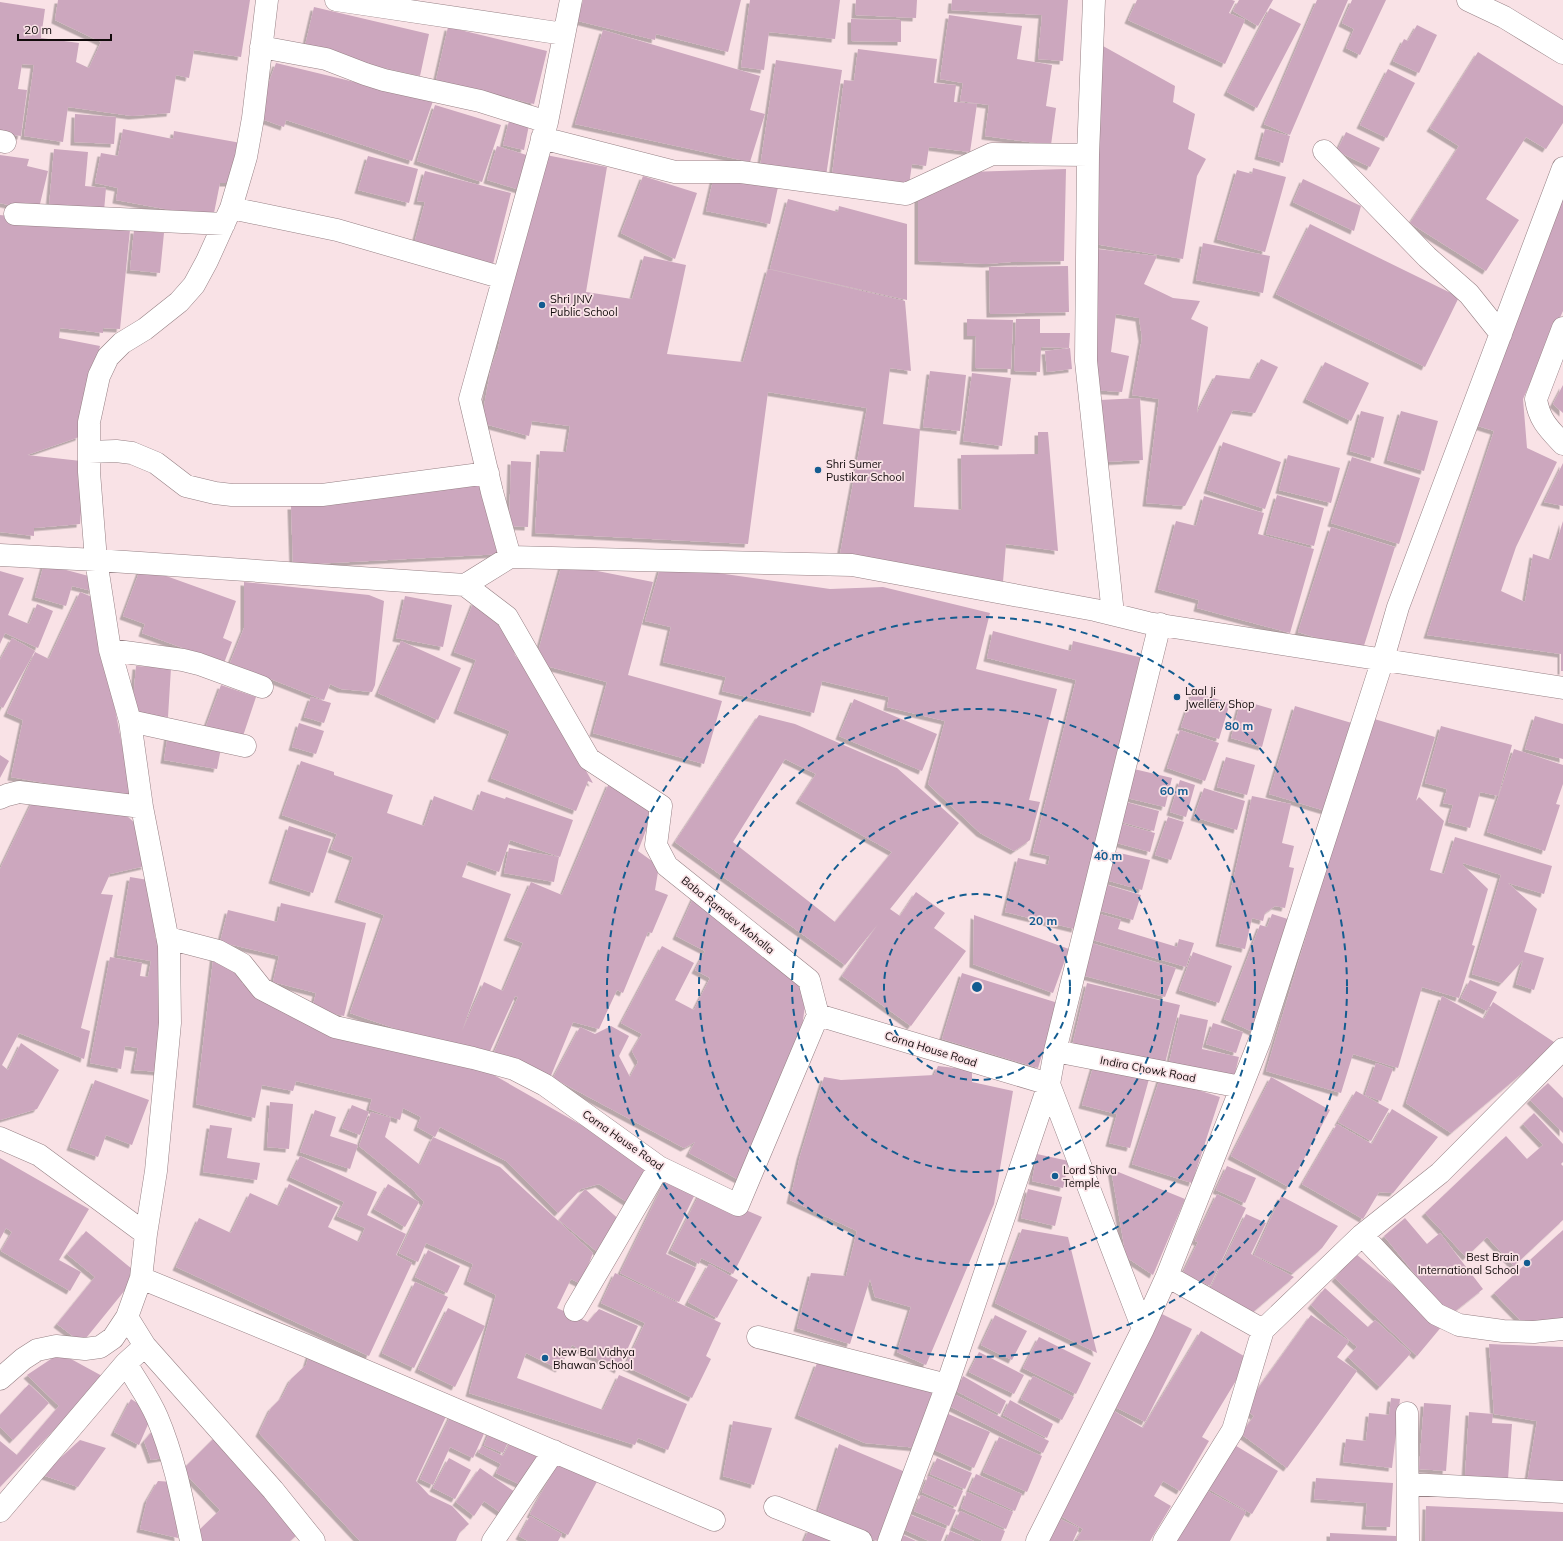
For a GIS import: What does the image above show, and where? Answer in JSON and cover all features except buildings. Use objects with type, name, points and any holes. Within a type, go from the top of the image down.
[{"type":"street","points":[[0,1379],[23,1359],[37,1350],[56,1346],[85,1349],[100,1347],[113,1338],[128,1317],[141,1278],[156,1171],[170,1023],[168,938],[142,808],[130,721],[110,650],[96,560],[89,472],[90,422],[94,395],[99,376],[108,357],[122,343],[145,330],[179,302],[194,285],[228,216],[246,157],[267,0]]},
{"type":"street","points":[[336,0],[564,34]]},
{"type":"street","points":[[510,557],[470,399],[545,130],[571,0]]},
{"type":"street","points":[[1094,0],[1088,155],[1086,361],[1113,614]]},
{"type":"street","points":[[1468,0],[1504,17],[1563,53]]},
{"type":"street","points":[[261,47],[326,59],[384,80],[480,101],[545,130],[675,172],[741,172],[906,194],[992,154],[1088,155]]},
{"type":"street","points":[[1324,151],[1427,257],[1469,294],[1501,334]]},
{"type":"street","points":[[1037,1541],[1143,1329],[1167,1276],[1260,1040],[1383,659],[1398,607],[1563,168]]},
{"type":"street","points":[[15,214],[228,216],[337,230],[503,278]]},
{"type":"street","points":[[1563,328],[1536,399],[1538,411],[1542,418],[1563,444]]},
{"type":"street","points":[[89,452],[116,451],[132,453],[156,463],[186,486],[198,490],[232,495],[322,495],[488,473]]},
{"type":"street","points":[[0,555],[96,560],[464,586],[510,557],[852,565],[1160,624],[1563,688]]},
{"type":"street","name":"Baba Ramdev Mohalla","points":[[464,586],[507,617],[589,760],[661,806],[656,845],[667,866],[809,980],[818,1015]]},
{"type":"street","points":[[889,1541],[947,1386],[1049,1084],[1055,1051],[1160,624]]},
{"type":"street","points":[[110,650],[183,660],[199,664],[262,687]]},
{"type":"street","points":[[130,721],[246,746]]},
{"type":"street","points":[[0,798],[19,792],[142,808]]},
{"type":"street","name":"Corna House Road","points":[[168,938],[218,951],[242,964],[262,989],[335,1027],[473,1058],[514,1069],[545,1085],[658,1167],[738,1204],[818,1015],[1049,1084]]},
{"type":"street","points":[[1164,1541],[1233,1430],[1263,1330],[1362,1235],[1440,1173],[1563,1049]]},
{"type":"street","name":"Indira Chowk Road","points":[[1055,1051],[1241,1087]]},
{"type":"street","points":[[1049,1084],[1143,1329]]},
{"type":"street","points":[[0,1138],[39,1155],[146,1234]]},
{"type":"street","points":[[575,1310],[658,1167]]},
{"type":"street","points":[[1362,1235],[1436,1314],[1459,1325],[1519,1332],[1563,1330]]},
{"type":"street","points":[[1167,1276],[1263,1330]]},
{"type":"street","points":[[141,1278],[306,1346],[714,1520]]},
{"type":"street","points":[[128,1317],[145,1346],[273,1490],[314,1541]]},
{"type":"street","points":[[758,1337],[947,1386]]},
{"type":"street","points":[[0,1511],[126,1363],[145,1346]]},
{"type":"street","points":[[126,1363],[156,1415],[170,1452],[179,1483],[191,1541]]},
{"type":"street","points":[[1407,1413],[1409,1484],[1408,1541]]},
{"type":"street","points":[[492,1541],[554,1452]]},
{"type":"street","points":[[1409,1484],[1563,1492]]},
{"type":"street","points":[[775,1506],[861,1541]]},
{"type":"place","name":"Shri JNV Public School","points":[[542,305]]},
{"type":"place","name":"Shri Sumer Pustikar School","points":[[818,470]]},
{"type":"place","name":"Laal Ji Jwellery Shop","points":[[1177,697]]},
{"type":"place","name":"Lord Shiva Temple","points":[[1055,1176]]},
{"type":"place","name":"Best Brain International School","points":[[1527,1263]]},
{"type":"place","name":"New Bal Vidhya Bhawan School","points":[[545,1358]]}]
